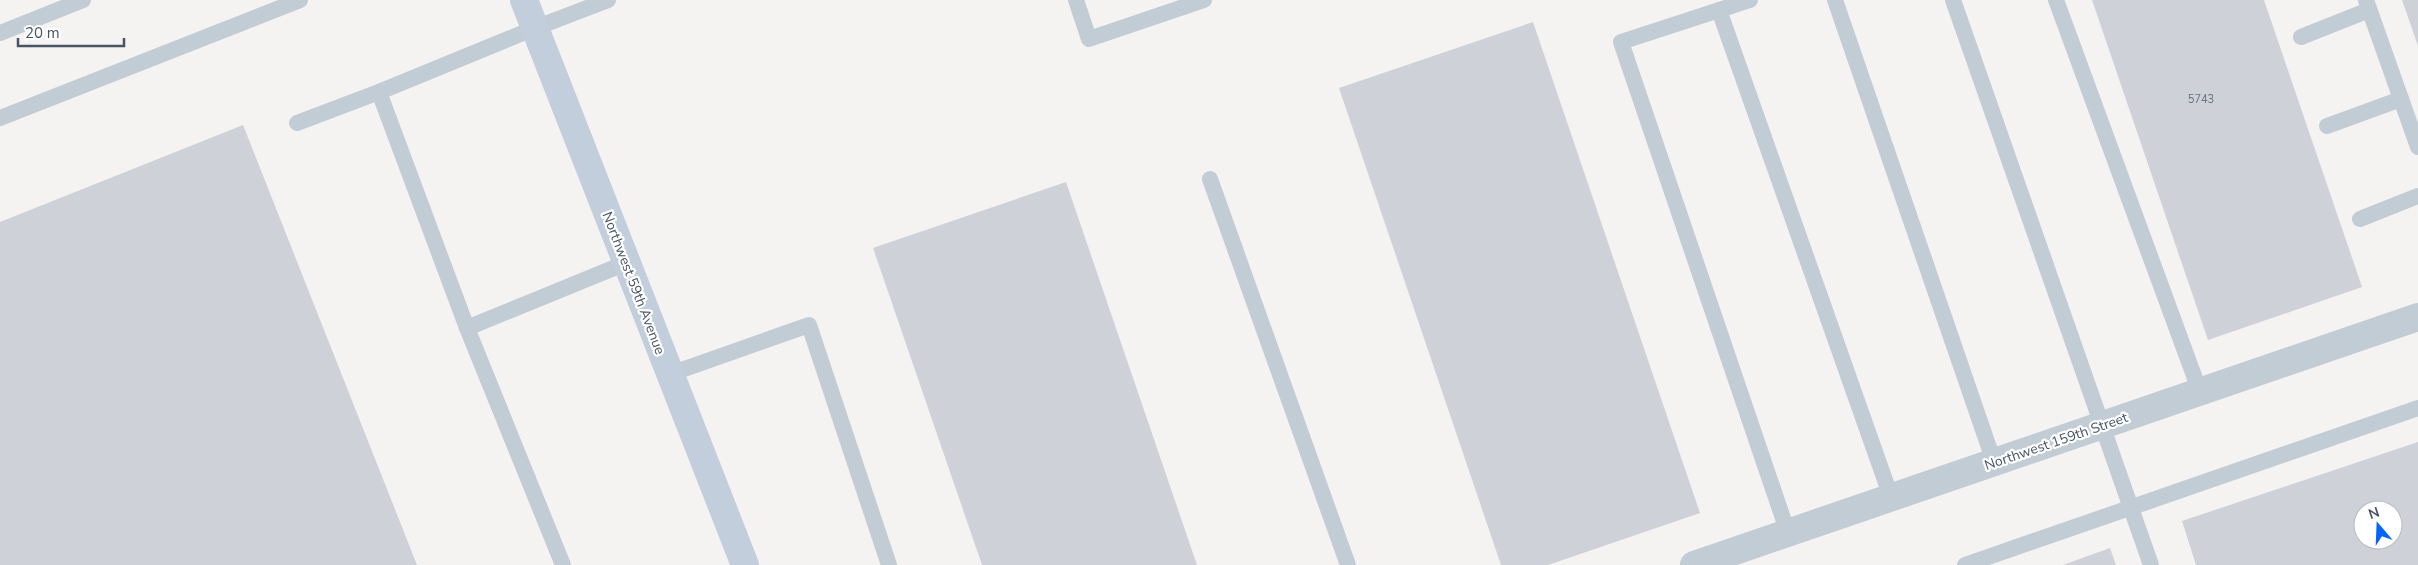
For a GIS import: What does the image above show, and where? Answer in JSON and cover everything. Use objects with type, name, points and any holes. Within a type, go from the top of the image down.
[{"type":"street","name":"Northwest 59th Avenue","points":[[524,0],[745,565]]},
{"type":"street","name":"Northwest 159th Street","points":[[1694,565],[2418,317]]},
{"type":"lane","points":[[0,32],[83,0]]},
{"type":"lane","points":[[0,118],[300,0]]},
{"type":"lane","points":[[297,123],[608,0]]},
{"type":"lane","points":[[1076,0],[1089,40],[1204,0]]},
{"type":"lane","points":[[1750,0],[1621,42],[1788,533]]},
{"type":"lane","points":[[1835,0],[1994,462]]},
{"type":"lane","points":[[1953,0],[2151,565]]},
{"type":"lane","points":[[2056,0],[2200,392]]},
{"type":"lane","points":[[2301,37],[2368,5],[2418,146]]},
{"type":"lane","points":[[1719,10],[1891,497]]},
{"type":"lane","points":[[379,92],[467,328],[563,565]]},
{"type":"lane","points":[[2327,126],[2401,99]]},
{"type":"lane","points":[[1210,179],[1348,565]]},
{"type":"lane","points":[[2360,218],[2418,196]]},
{"type":"lane","points":[[467,328],[626,263]]},
{"type":"lane","points":[[670,374],[809,325],[889,565]]},
{"type":"lane","points":[[1965,565],[2418,408]]},
{"type":"building","points":[[2092,0],[2264,0],[2362,287],[2208,340]]},
{"type":"building","points":[[2402,0],[2418,0],[2418,46]]},
{"type":"building","points":[[1533,22],[1700,513],[1548,565],[1501,565],[1339,88]]},
{"type":"building","points":[[243,125],[417,565],[0,565],[0,222]]},
{"type":"building","points":[[1066,182],[1197,565],[982,565],[873,248]]},
{"type":"building","points":[[2418,442],[2418,565],[2196,565],[2182,521]]},
{"type":"building","points":[[2110,548],[2116,565],[2063,565]]}]
